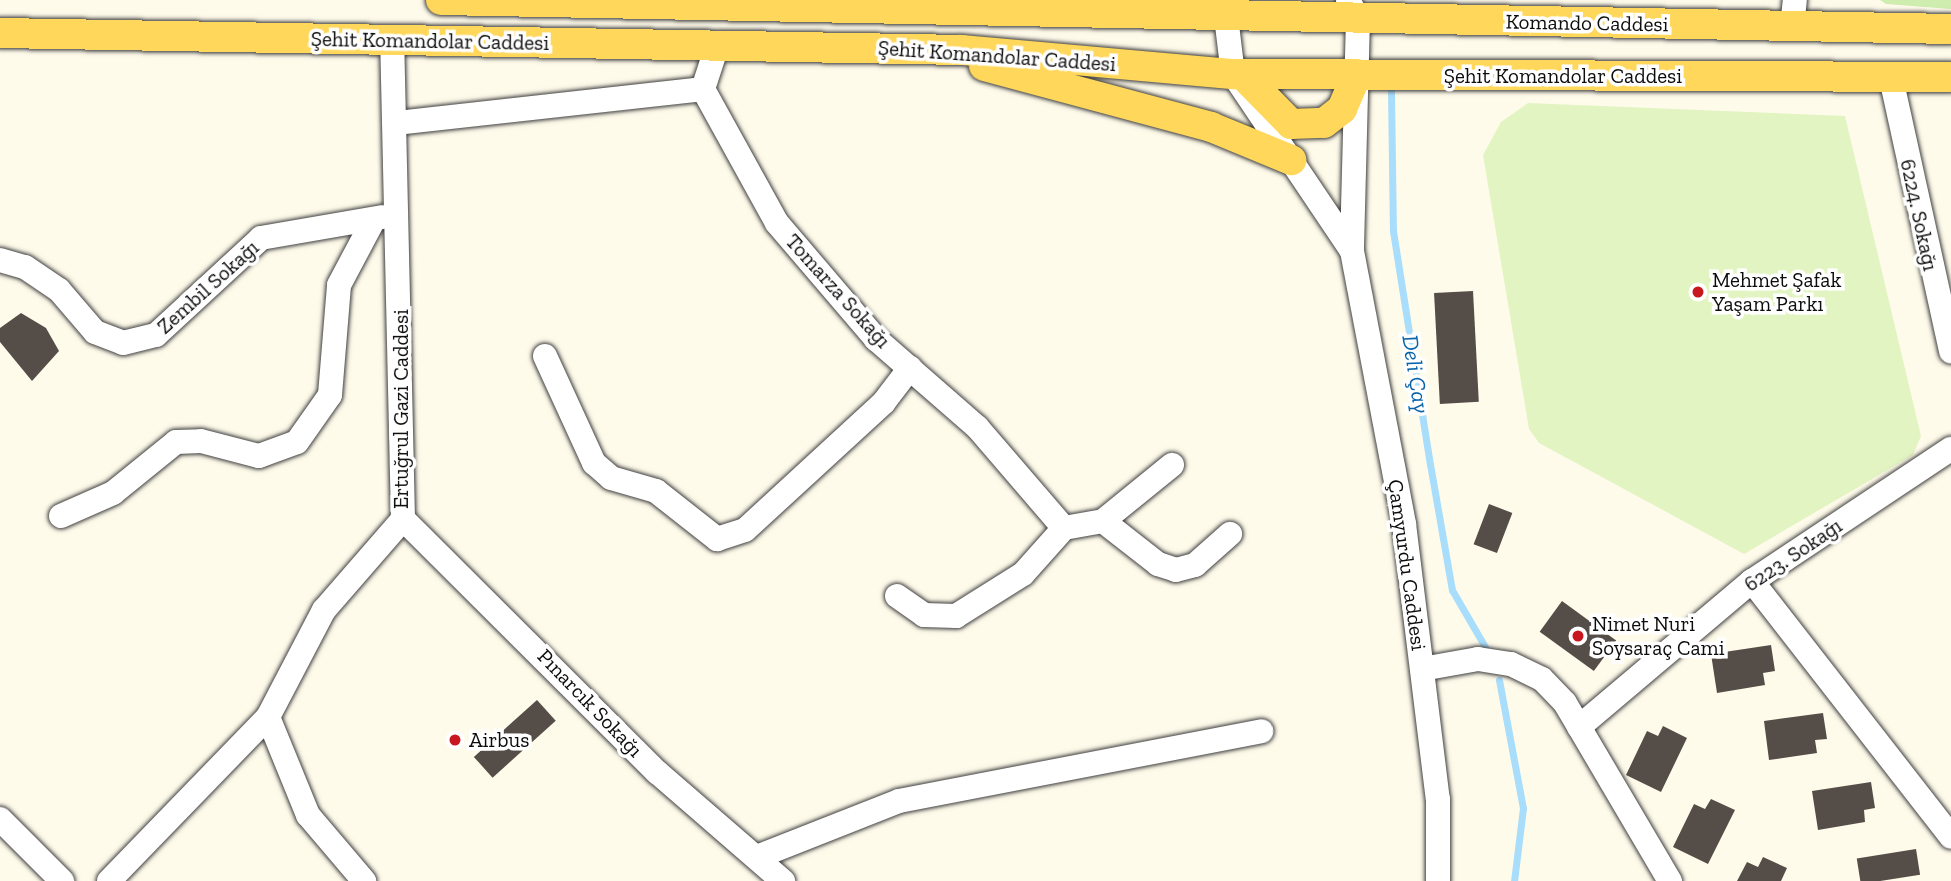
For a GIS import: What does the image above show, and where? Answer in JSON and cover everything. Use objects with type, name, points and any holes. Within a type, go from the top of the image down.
[{"type":"main road","name":"Şehit Komandolar Caddesi","points":[[441,0],[1091,8],[1228,6]]},
{"type":"main road","name":"Komando Caddesi","points":[[1228,6],[1794,13],[1951,29]]},
{"type":"main road","name":"Şehit Komandolar Caddesi","points":[[0,33],[912,49],[1238,74],[1951,77]]},
{"type":"main road","points":[[912,49],[1112,98],[1291,160]]},
{"type":"main road","points":[[1238,74],[1291,124],[1324,123],[1342,108],[1357,74]]},
{"type":"street","name":"Çamyurdu Caddesi","points":[[1228,6],[1238,74],[1352,251]]},
{"type":"street","name":"Çamyurdu Caddesi","points":[[1348,6],[1357,74],[1352,251],[1404,524],[1438,799],[1438,881]]},
{"type":"street","name":"Ertuğrul Gazi Caddesi","points":[[109,881],[268,717],[324,610],[403,519],[398,208],[392,40]]},
{"type":"street","points":[[396,123],[703,89],[717,46]]},
{"type":"street","name":"6224. Sokağı","points":[[1891,78],[1951,351]]},
{"type":"street","name":"Tomarza Sokağı","points":[[703,89],[777,223],[876,339],[977,427],[1064,528]]},
{"type":"street","name":"Zembil Sokağı","points":[[0,260],[25,267],[58,290],[96,332],[123,343],[156,335],[261,238],[284,230],[372,223],[398,208]]},
{"type":"street","points":[[61,516],[113,493],[176,442],[201,441],[259,456],[297,442],[330,396],[340,285],[372,223]]},
{"type":"street","points":[[545,356],[594,463],[633,488],[656,491],[717,539],[745,530],[884,402],[910,368]]},
{"type":"street","name":"6223. Sokağı","points":[[1579,727],[1752,581],[1951,449]]},
{"type":"street","points":[[898,596],[924,615],[956,616],[1023,574],[1064,528],[1103,521],[1172,465]]},
{"type":"street","name":"Pınarcık Sokağı","points":[[403,519],[657,772],[783,881]]},
{"type":"street","points":[[1103,521],[1158,564],[1176,570],[1195,565],[1230,534]]},
{"type":"street","points":[[1752,581],[1951,837]]},
{"type":"street","points":[[1422,669],[1478,659],[1511,664],[1542,679],[1579,727],[1670,881]]},
{"type":"street","points":[[268,717],[308,815],[364,881]]},
{"type":"street","points":[[757,857],[899,801],[1261,731]]},
{"type":"street","points":[[0,819],[62,881]]},
{"type":"green space","points":[[1880,0],[1951,0],[1951,9],[1886,4]]},
{"type":"green space","name":"Mehmet Şafak Yaşam Parkı","points":[[1528,103],[1845,116],[1921,436],[1913,455],[1744,554],[1539,443],[1529,429],[1483,155],[1501,122]]},
{"type":"building","points":[[1473,291],[1479,402],[1440,404],[1434,293]]},
{"type":"building","points":[[21,313],[46,328],[59,351],[32,381],[0,342],[0,328]]},
{"type":"building","points":[[1489,504],[1512,513],[1497,553],[1474,544]]},
{"type":"building","name":"Nimet Nuri Soysaraç Cami","points":[[1562,601],[1616,640],[1594,671],[1540,632]]},
{"type":"building","points":[[1771,645],[1775,671],[1763,673],[1765,685],[1717,693],[1711,654]]},
{"type":"building","points":[[537,700],[556,721],[493,778],[474,757]]},
{"type":"building","points":[[1823,713],[1827,739],[1815,740],[1817,753],[1769,760],[1764,721]]},
{"type":"building","points":[[1663,726],[1687,738],[1661,792],[1626,775],[1647,731],[1658,736]]},
{"type":"building","points":[[1871,782],[1875,808],[1864,810],[1865,822],[1818,830],[1812,791]]},
{"type":"building","points":[[1711,799],[1735,810],[1708,864],[1673,847],[1694,804],[1705,809]]},
{"type":"building","points":[[1916,849],[1920,875],[1860,881],[1857,858]]},
{"type":"building","points":[[1763,857],[1787,868],[1781,881],[1737,881],[1747,862],[1758,867]]},
{"type":"waterway","name":"Deli Çay","points":[[1391,91],[1393,231],[1430,464],[1452,590],[1485,647]]},
{"type":"waterway","name":"Deli Çay","points":[[1499,680],[1523,808],[1514,881]]},
{"type":"place","name":"Mehmet Şafak Yaşam Parkı","points":[[1698,292]]},
{"type":"place","name":"Nimet Nuri Soysaraç Cami","points":[[1578,636]]},
{"type":"place","name":"Airbus","points":[[455,740]]}]
